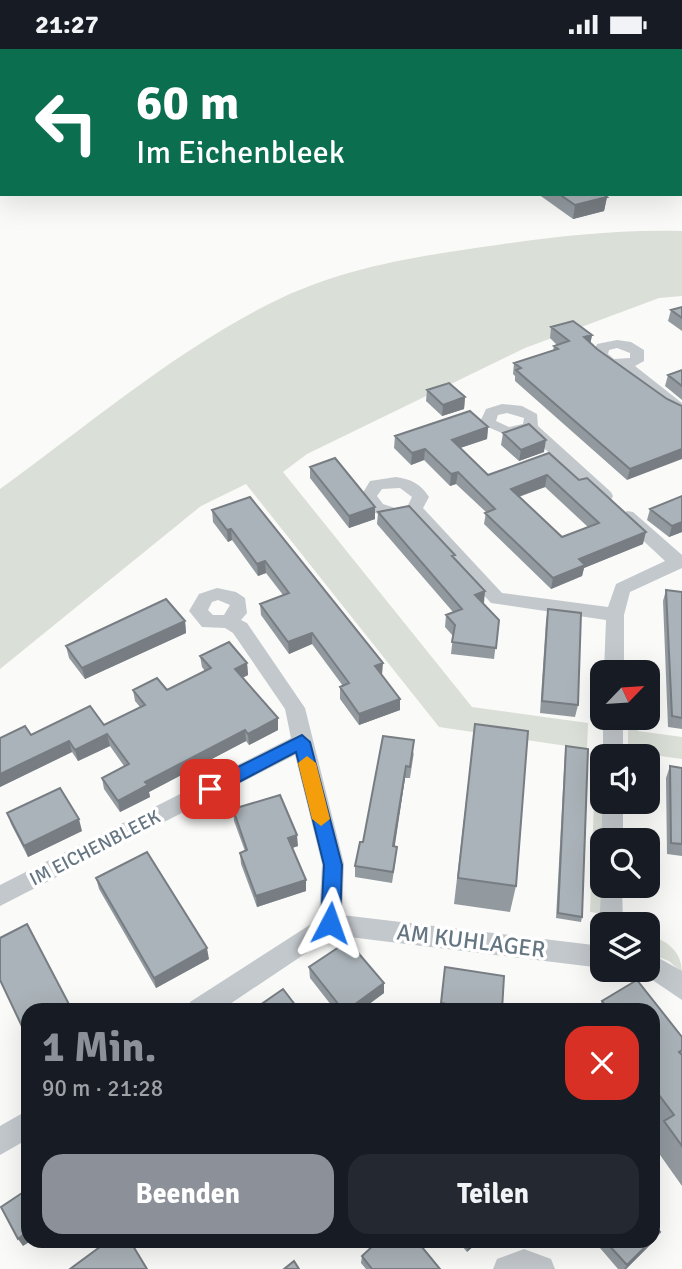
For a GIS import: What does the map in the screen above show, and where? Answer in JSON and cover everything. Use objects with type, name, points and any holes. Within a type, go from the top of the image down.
[{"type":"street","points":[[624,365],[682,411]]},
{"type":"street","points":[[530,427],[680,562],[622,588],[615,615],[614,660]]},
{"type":"street","points":[[414,509],[497,599],[615,615]]},
{"type":"street","points":[[210,1003],[330,923],[333,865],[296,708],[240,628],[228,621]]},
{"type":"street","name":"IM EICHENBLEEK","points":[[0,896],[302,742]]},
{"type":"street","name":"AM KUHLAGER","points":[[330,923],[590,956]]},
{"type":"street","points":[[660,970],[673,978],[682,989]]},
{"type":"street","points":[[0,1142],[21,1128]]},
{"type":"street","points":[[507,1269],[516,1264],[527,1263],[541,1269]]},
{"type":"shaded area","points":[[682,231],[682,296],[659,298],[525,348],[307,454],[283,472],[472,707],[588,723],[587,749],[439,727],[246,484],[201,506],[0,669],[0,489],[132,390],[200,343],[235,322],[298,291],[325,280],[381,265],[566,236]]},
{"type":"shaded area","points":[[628,730],[682,737],[682,759],[660,756],[660,744],[628,744]]},
{"type":"shaded area","points":[[594,814],[603,814],[603,828],[593,828]]},
{"type":"shaded area","points":[[591,898],[604,898],[604,912],[590,912]]},
{"type":"shaded area","points":[[660,940],[676,953],[682,973],[669,961],[660,958]]},
{"type":"building","points":[[562,196],[607,197],[575,205]]},
{"type":"building","points":[[682,307],[682,318],[671,310]]},
{"type":"building","points":[[573,321],[592,335],[584,337],[597,349],[667,399],[682,406],[682,449],[630,469],[516,370],[521,368],[514,363],[558,349],[554,346],[569,341],[551,327]]},
{"type":"building","points":[[682,370],[682,386],[668,375]]},
{"type":"building","points":[[449,383],[465,397],[443,405],[427,390]]},
{"type":"building","points":[[470,411],[488,427],[452,440],[488,475],[549,453],[579,480],[587,478],[646,532],[579,559],[585,565],[553,578],[485,513],[495,509],[458,472],[451,474],[425,449],[412,453],[395,436]],"holes":[[[547,475],[599,523],[562,537],[511,489]]]},
{"type":"building","points":[[529,424],[546,440],[521,450],[503,433]]},
{"type":"building","points":[[335,458],[375,507],[349,516],[310,467]]},
{"type":"building","points":[[682,496],[682,522],[672,526],[650,509]]},
{"type":"building","points":[[250,497],[383,663],[375,666],[400,699],[359,714],[340,687],[349,683],[312,633],[288,642],[260,604],[289,593],[265,561],[257,564],[231,529],[227,530],[212,510]]},
{"type":"building","points":[[409,506],[485,591],[475,595],[499,620],[496,648],[452,642],[455,625],[446,615],[462,609],[378,512]]},
{"type":"building","points":[[666,590],[682,592],[682,718],[672,716]]},
{"type":"building","points":[[166,599],[185,621],[82,668],[66,646]]},
{"type":"building","points":[[548,609],[581,613],[578,705],[542,701]]},
{"type":"building","points":[[229,642],[247,663],[235,669],[278,718],[248,734],[245,730],[145,782],[148,785],[118,801],[102,778],[129,764],[107,734],[75,750],[69,741],[0,774],[0,738],[25,726],[31,735],[90,706],[104,725],[145,705],[133,690],[157,678],[167,690],[211,668],[200,656]]},
{"type":"building","points":[[475,724],[528,731],[516,886],[458,878]]},
{"type":"building","points":[[383,736],[414,740],[410,767],[406,766],[393,846],[397,847],[393,872],[355,866],[360,842],[363,842]]},
{"type":"building","points":[[566,746],[588,749],[582,917],[558,913]]},
{"type":"building","points":[[670,766],[682,768],[682,844],[671,843]]},
{"type":"building","points":[[60,788],[79,819],[24,846],[7,813]]},
{"type":"building","points":[[280,795],[297,835],[288,838],[306,880],[256,896],[240,853],[247,850],[233,809]]},
{"type":"building","points":[[147,852],[207,948],[154,978],[96,878]]},
{"type":"building","points":[[27,924],[68,1003],[21,1003],[21,1024],[0,980],[0,938]]},
{"type":"building","points":[[348,941],[384,983],[357,1003],[337,1003],[309,967]]},
{"type":"building","points":[[445,967],[504,976],[502,1003],[441,1003]]},
{"type":"building","points":[[634,982],[639,982],[655,1003],[602,1001]]},
{"type":"building","points":[[283,989],[294,1003],[263,1003]]},
{"type":"building","points":[[660,1009],[682,1037],[682,1050],[679,1052],[682,1055],[682,1146],[664,1121],[674,1115],[660,1096]]},
{"type":"building","points":[[21,1194],[21,1237],[18,1239],[1,1207]]},
{"type":"building","points":[[98,1248],[134,1248],[147,1269],[70,1269]]},
{"type":"building","points":[[371,1248],[423,1248],[440,1269],[372,1269],[362,1256]]},
{"type":"building","points":[[611,1248],[644,1248],[627,1265]]},
{"type":"building","points":[[294,1261],[299,1269],[284,1269]]},
{"type":"slow traffic","points":[[307,763],[321,819]]},
{"type":"route","points":[[210,789],[302,742],[333,865],[330,923]]}]
